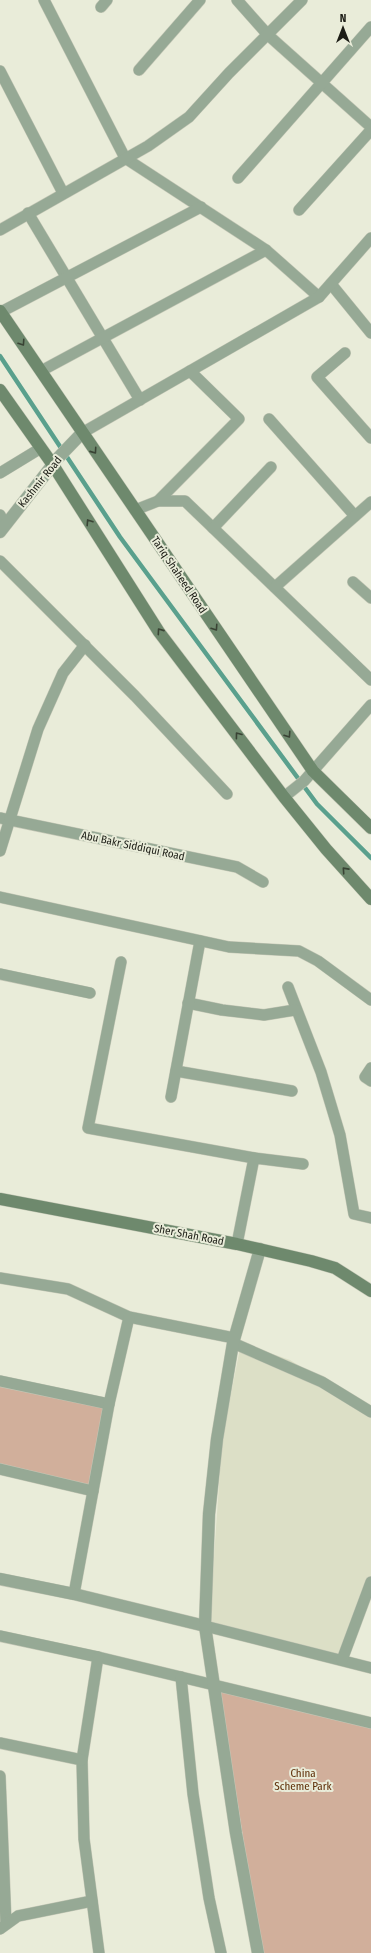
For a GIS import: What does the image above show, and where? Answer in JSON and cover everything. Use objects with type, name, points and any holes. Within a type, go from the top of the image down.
[{"type":"main road","name":"Tariq Shaheed Road","points":[[1,312],[313,771],[371,828]]},
{"type":"main road","points":[[0,392],[41,448],[55,462],[160,632],[288,794],[326,849],[371,899]]},
{"type":"main road","name":"Sher Shah Road","points":[[0,1199],[260,1249],[335,1268],[371,1291]]},
{"type":"street","points":[[44,0],[125,158],[266,250],[319,297]]},
{"type":"street","points":[[139,70],[200,0]]},
{"type":"street","points":[[237,0],[268,35],[371,127]]},
{"type":"street","points":[[0,230],[148,146],[189,118],[229,73],[302,0]]},
{"type":"street","points":[[238,178],[371,27]]},
{"type":"street","points":[[0,72],[63,194]]},
{"type":"street","points":[[299,210],[371,130]]},
{"type":"street","points":[[1,312],[201,207]]},
{"type":"street","points":[[28,214],[140,400]]},
{"type":"street","points":[[82,433],[319,297],[371,238]]},
{"type":"street","points":[[41,371],[266,250]]},
{"type":"street","points":[[331,284],[371,333]]},
{"type":"street","points":[[345,353],[317,377],[371,438]]},
{"type":"street","points":[[158,501],[239,419],[190,371]]},
{"type":"street","points":[[269,419],[355,516]]},
{"type":"street","name":"Kashmir Road","points":[[2,524],[82,433]]},
{"type":"street","points":[[0,473],[41,448]]},
{"type":"street","points":[[213,528],[271,467]]},
{"type":"street","points":[[135,510],[158,501],[185,501],[371,680]]},
{"type":"street","points":[[275,587],[371,502]]},
{"type":"street","points":[[0,561],[85,645],[227,794]]},
{"type":"street","points":[[353,582],[371,598]]},
{"type":"street","points":[[0,851],[4,819],[24,777],[38,729],[63,673],[85,645]]},
{"type":"street","points":[[288,794],[304,781],[371,705]]},
{"type":"street","name":"Abu Bakr Siddiqui Road","points":[[4,819],[237,867],[264,882]]},
{"type":"street","points":[[0,897],[200,941],[229,946],[299,951],[318,961],[371,1000]]},
{"type":"street","points":[[171,1097],[200,941]]},
{"type":"street","points":[[120,962],[88,1128],[254,1158],[303,1164]]},
{"type":"street","points":[[0,974],[90,992]]},
{"type":"street","points":[[288,988],[295,1010],[321,1072],[340,1135],[354,1214],[371,1218]]},
{"type":"street","points":[[188,1003],[222,1010],[264,1015],[295,1010]]},
{"type":"street","points":[[371,1068],[365,1077],[371,1081]]},
{"type":"street","points":[[176,1071],[292,1091]]},
{"type":"street","points":[[237,1244],[254,1158]]},
{"type":"street","points":[[258,1953],[236,1833],[205,1626],[209,1514],[217,1439],[234,1340],[260,1249]]},
{"type":"street","points":[[0,1278],[68,1289],[128,1317],[234,1340],[322,1382],[371,1412]]},
{"type":"street","points":[[74,1594],[109,1404],[128,1317]]},
{"type":"street","points":[[0,1381],[109,1404]]},
{"type":"street","points":[[0,1469],[93,1491]]},
{"type":"street","points":[[0,1579],[74,1594],[371,1668]]},
{"type":"street","points":[[342,1660],[371,1582]]},
{"type":"street","points":[[0,1636],[98,1657],[371,1723]]},
{"type":"street","points":[[98,1657],[82,1760],[84,1839],[99,1953]]},
{"type":"street","points":[[181,1677],[193,1794],[209,1898],[221,1953]]},
{"type":"street","points":[[0,1743],[82,1760]]},
{"type":"street","points":[[0,1776],[3,1927]]},
{"type":"street","points":[[3,1927],[18,1916],[92,1901]]},
{"type":"shaded area","points":[[241,1343],[290,1360],[371,1411],[371,1583],[342,1662],[209,1631],[222,1440]]},
{"type":"green space","points":[[0,1381],[109,1404],[93,1491],[0,1469]]},
{"type":"green space","name":"China Scheme Park","points":[[220,1690],[371,1725],[371,1953],[261,1953]]},
{"type":"waterway","points":[[0,356],[120,537],[317,804],[371,858]]}]
